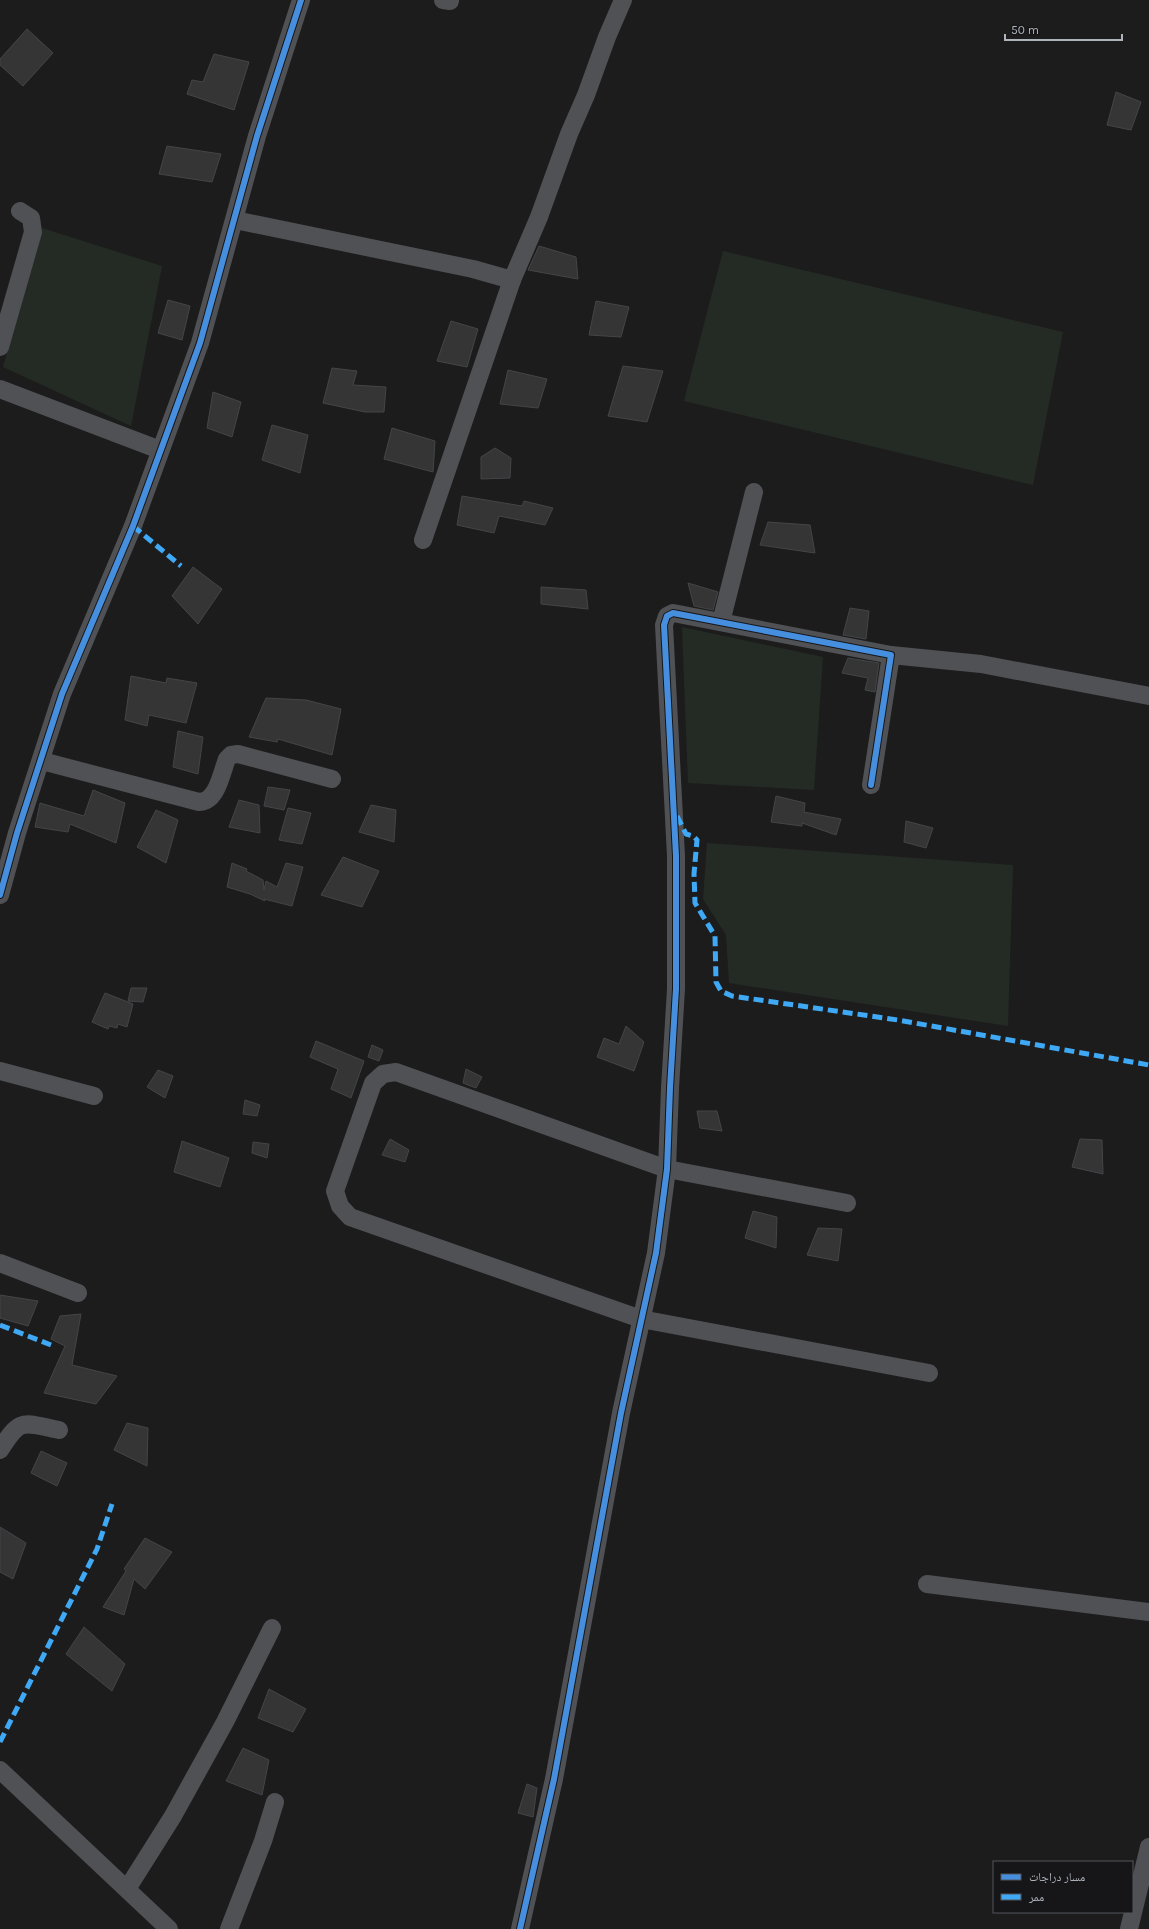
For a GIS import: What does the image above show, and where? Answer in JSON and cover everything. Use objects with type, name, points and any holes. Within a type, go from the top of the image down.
[{"type":"street","points":[[0,895],[17,833],[42,761],[62,694],[133,526],[200,343],[257,136],[298,5],[301,0]]},
{"type":"street","points":[[423,540],[512,280],[539,217],[607,37],[623,0]]},
{"type":"street","points":[[0,347],[33,232],[31,218],[20,211]]},
{"type":"street","points":[[235,220],[473,269],[512,280]]},
{"type":"street","points":[[0,389],[160,450]]},
{"type":"street","points":[[722,622],[754,492]]},
{"type":"street","points":[[520,1929],[554,1778],[621,1413],[656,1253],[667,1169],[676,989],[676,856],[664,625],[667,616],[673,613],[891,655],[981,664],[1149,696]]},
{"type":"street","points":[[871,785],[891,655]]},
{"type":"street","points":[[42,761],[199,802],[206,802],[212,797],[227,759],[231,754],[238,754],[332,779]]},
{"type":"street","points":[[0,1071],[94,1096]]},
{"type":"street","points":[[847,1203],[667,1169],[396,1072],[383,1074],[373,1083],[335,1191],[340,1206],[350,1217],[641,1318],[929,1373]]},
{"type":"street","points":[[0,1263],[78,1293]]},
{"type":"street","points":[[0,1450],[11,1431],[19,1426],[26,1424],[60,1430]]},
{"type":"street","points":[[927,1584],[1149,1612]]},
{"type":"street","points":[[127,1889],[173,1816],[225,1722],[272,1628]]},
{"type":"street","points":[[0,1770],[169,1929]]},
{"type":"street","points":[[229,1929],[263,1841],[275,1802]]},
{"type":"street","points":[[1133,1913],[1149,1847]]},
{"type":"street","points":[[1129,1929],[1133,1913]]},
{"type":"shaded area","points":[[42,228],[162,266],[131,426],[3,367]]},
{"type":"shaded area","points":[[723,251],[1063,332],[1033,485],[684,401]]},
{"type":"shaded area","points":[[682,627],[823,657],[814,790],[688,783]]},
{"type":"shaded area","points":[[707,843],[1013,865],[1008,1026],[729,983],[726,935],[703,899]]},
{"type":"building","points":[[27,29],[53,53],[23,86],[0,65],[0,59]]},
{"type":"building","points":[[214,54],[249,62],[234,110],[187,94],[192,80],[203,82]]},
{"type":"building","points":[[1116,92],[1141,102],[1131,130],[1107,125]]},
{"type":"building","points":[[167,146],[221,154],[212,182],[159,174]]},
{"type":"building","points":[[539,246],[576,257],[578,279],[528,270]]},
{"type":"building","points":[[168,300],[190,306],[182,340],[158,333]]},
{"type":"building","points":[[596,301],[629,307],[621,337],[589,335]]},
{"type":"building","points":[[451,321],[478,329],[467,367],[437,361]]},
{"type":"building","points":[[623,366],[663,371],[647,422],[608,416]]},
{"type":"building","points":[[332,368],[357,371],[353,385],[386,387],[384,412],[365,412],[323,403]]},
{"type":"building","points":[[508,370],[547,379],[538,408],[500,404]]},
{"type":"building","points":[[213,392],[241,402],[232,437],[207,428]]},
{"type":"building","points":[[272,425],[308,435],[300,473],[262,460]]},
{"type":"building","points":[[392,428],[435,441],[433,472],[384,459]]},
{"type":"building","points":[[495,448],[511,458],[510,478],[481,479],[481,457]]},
{"type":"building","points":[[462,496],[522,506],[524,501],[553,508],[545,525],[499,516],[494,533],[457,525]]},
{"type":"building","points":[[768,522],[810,525],[815,553],[760,545]]},
{"type":"building","points":[[193,567],[222,589],[198,624],[172,596]]},
{"type":"building","points":[[688,583],[718,592],[713,610],[694,606]]},
{"type":"building","points":[[541,587],[586,590],[588,609],[541,604]]},
{"type":"building","points":[[850,608],[869,611],[866,639],[843,635]]},
{"type":"building","points":[[848,658],[879,663],[875,692],[865,690],[868,678],[842,673]]},
{"type":"building","points":[[131,676],[166,683],[167,678],[197,683],[186,723],[149,715],[147,726],[125,720]]},
{"type":"building","points":[[266,698],[306,700],[341,709],[332,755],[278,739],[277,742],[249,737]]},
{"type":"building","points":[[178,731],[203,737],[198,774],[173,767]]},
{"type":"building","points":[[268,787],[290,790],[284,810],[264,806]]},
{"type":"building","points":[[93,790],[125,803],[116,843],[70,824],[68,832],[35,827],[40,803],[84,816]]},
{"type":"building","points":[[776,796],[805,803],[804,812],[841,819],[836,835],[802,823],[802,826],[771,822]]},
{"type":"building","points":[[239,800],[259,805],[260,833],[229,827]]},
{"type":"building","points":[[371,805],[396,810],[394,842],[359,832]]},
{"type":"building","points":[[288,808],[311,813],[302,844],[279,840]]},
{"type":"building","points":[[156,810],[178,820],[166,863],[137,847]]},
{"type":"building","points":[[906,821],[933,828],[926,848],[904,842]]},
{"type":"building","points":[[343,857],[379,871],[362,907],[321,895]]},
{"type":"building","points":[[232,863],[247,869],[246,871],[263,880],[264,890],[266,881],[277,887],[286,863],[303,867],[292,906],[264,899],[265,901],[250,894],[227,887]]},
{"type":"building","points":[[131,988],[147,988],[143,1002],[128,1001]]},
{"type":"building","points":[[105,993],[133,1004],[127,1027],[118,1024],[117,1028],[109,1026],[108,1029],[92,1022]]},
{"type":"building","points":[[626,1026],[644,1042],[634,1071],[597,1057],[604,1038],[619,1044]]},
{"type":"building","points":[[316,1041],[364,1061],[351,1098],[331,1089],[338,1069],[310,1057]]},
{"type":"building","points":[[372,1045],[383,1050],[379,1061],[368,1057]]},
{"type":"building","points":[[466,1069],[482,1077],[476,1088],[463,1083]]},
{"type":"building","points":[[158,1070],[173,1076],[165,1098],[147,1087]]},
{"type":"building","points":[[245,1100],[260,1105],[257,1116],[243,1114]]},
{"type":"building","points":[[697,1111],[717,1111],[722,1131],[700,1128]]},
{"type":"building","points":[[390,1139],[409,1150],[405,1162],[382,1155]]},
{"type":"building","points":[[1080,1139],[1102,1140],[1103,1174],[1072,1167]]},
{"type":"building","points":[[182,1141],[229,1158],[220,1187],[174,1172]]},
{"type":"building","points":[[253,1142],[269,1144],[267,1158],[252,1153]]},
{"type":"building","points":[[753,1211],[777,1217],[776,1248],[745,1238]]},
{"type":"building","points":[[818,1228],[842,1229],[838,1261],[807,1255]]},
{"type":"building","points":[[0,1295],[38,1301],[28,1326],[0,1318]]},
{"type":"building","points":[[81,1314],[72,1365],[117,1376],[96,1404],[44,1393],[65,1346],[51,1339],[60,1316]]},
{"type":"building","points":[[127,1423],[148,1428],[147,1466],[114,1450]]},
{"type":"building","points":[[41,1451],[67,1463],[57,1486],[31,1473]]},
{"type":"building","points":[[0,1527],[26,1543],[13,1579],[0,1572]]},
{"type":"building","points":[[145,1538],[172,1552],[145,1589],[134,1579],[124,1615],[103,1607],[126,1571],[124,1569]]},
{"type":"building","points":[[84,1627],[125,1664],[112,1691],[66,1654]]},
{"type":"building","points":[[269,1689],[306,1709],[293,1732],[258,1718]]},
{"type":"building","points":[[243,1748],[269,1760],[262,1795],[226,1781]]},
{"type":"building","points":[[527,1784],[537,1788],[533,1817],[518,1813]]},
{"type":"marked path","points":[[133,526],[181,566]]},
{"type":"marked path","points":[[677,816],[686,834],[693,836],[697,840],[694,874],[695,903],[715,936],[716,982],[721,991],[732,996],[898,1020],[1149,1065]]},
{"type":"marked path","points":[[0,1325],[51,1345]]},
{"type":"marked path","points":[[0,1742],[97,1549],[112,1504]]},
{"type":"cycle path","points":[[0,895],[17,833],[62,694],[133,526],[200,343],[257,136],[301,0]]},
{"type":"cycle path","points":[[520,1929],[554,1779],[621,1413],[656,1253],[667,1169],[676,989],[676,856],[664,625],[667,616],[673,613],[891,655],[871,785]]}]
